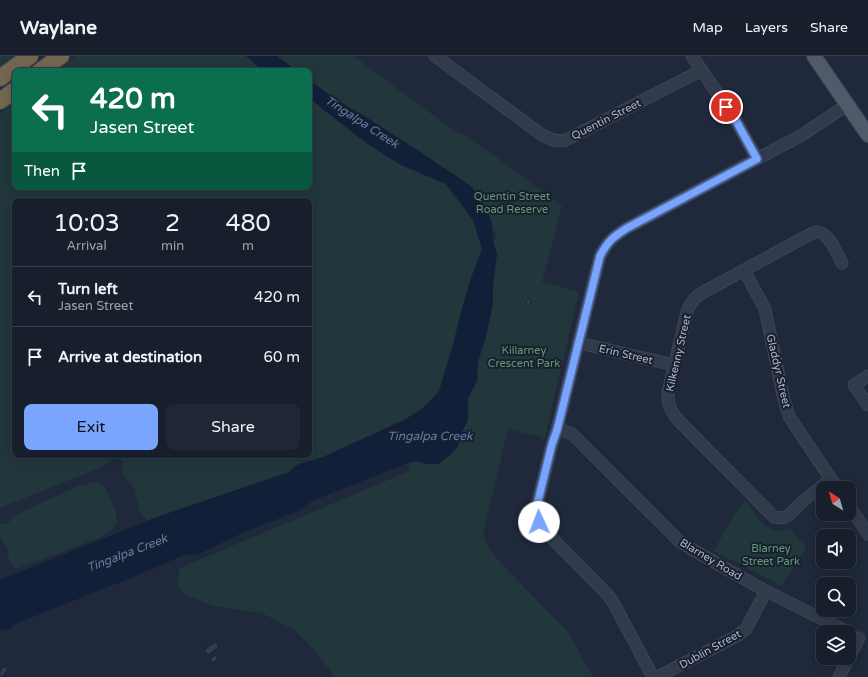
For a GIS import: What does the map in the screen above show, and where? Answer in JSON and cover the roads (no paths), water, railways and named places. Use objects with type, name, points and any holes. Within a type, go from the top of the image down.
[{"type":"highway","points":[[14,68],[30,56]]},
{"type":"highway","points":[[44,68],[61,56]]},
{"type":"highway","points":[[0,78],[12,69]]},
{"type":"highway","points":[[0,101],[12,92]]},
{"type":"main road","points":[[814,56],[868,135]]},
{"type":"street","name":"Quentin Street","points":[[435,56],[542,135],[553,140],[564,141],[702,70]]},
{"type":"street","points":[[692,56],[735,119],[757,159]]},
{"type":"street","points":[[653,677],[613,602],[607,594],[542,528],[537,515],[537,505],[600,256],[606,245],[614,236],[627,228],[802,135],[847,105]]},
{"type":"street","name":"Kilkenny Street","points":[[816,494],[803,501],[789,515],[783,518],[774,517],[678,420],[671,411],[668,402],[668,392],[687,312],[689,305],[694,298],[806,236],[816,232],[823,233],[831,242],[842,264]]},
{"type":"street","name":"Gladdyr Street","points":[[744,270],[765,309],[784,400],[789,416],[832,481]]},
{"type":"street","name":"Erin Street","points":[[579,343],[674,365]]},
{"type":"street","points":[[868,376],[854,385],[868,405]]},
{"type":"street","name":"Blarney Road","points":[[557,430],[572,434],[679,541],[692,550],[766,591],[834,625]]},
{"type":"street","points":[[856,516],[868,534]]},
{"type":"street","name":"Dublin Street","points":[[657,677],[737,636],[746,629],[766,591]]},
{"type":"street","points":[[839,677],[864,640]]},
{"type":"water","points":[[246,56],[277,56],[293,68],[260,68]]},
{"type":"water","name":"Tingalpa Creek","points":[[312,82],[340,102],[369,119],[472,187],[485,207],[491,221],[493,242],[497,253],[493,286],[493,303],[486,336],[478,362],[477,381],[468,398],[468,421],[462,431],[458,446],[450,455],[438,464],[410,462],[312,501],[296,512],[246,531],[199,554],[181,556],[136,576],[15,624],[11,629],[0,630],[0,580],[160,516],[289,472],[297,465],[323,457],[406,419],[423,408],[439,391],[470,281],[482,249],[473,220],[446,184],[401,165],[368,144],[312,100]]},
{"type":"park label","name":"Quentin Street Road Reserve","points":[[512,202]]},
{"type":"park label","name":"Killarney Crescent Park","points":[[524,356]]},
{"type":"park label","name":"Blarney Street Park","points":[[771,554]]}]
